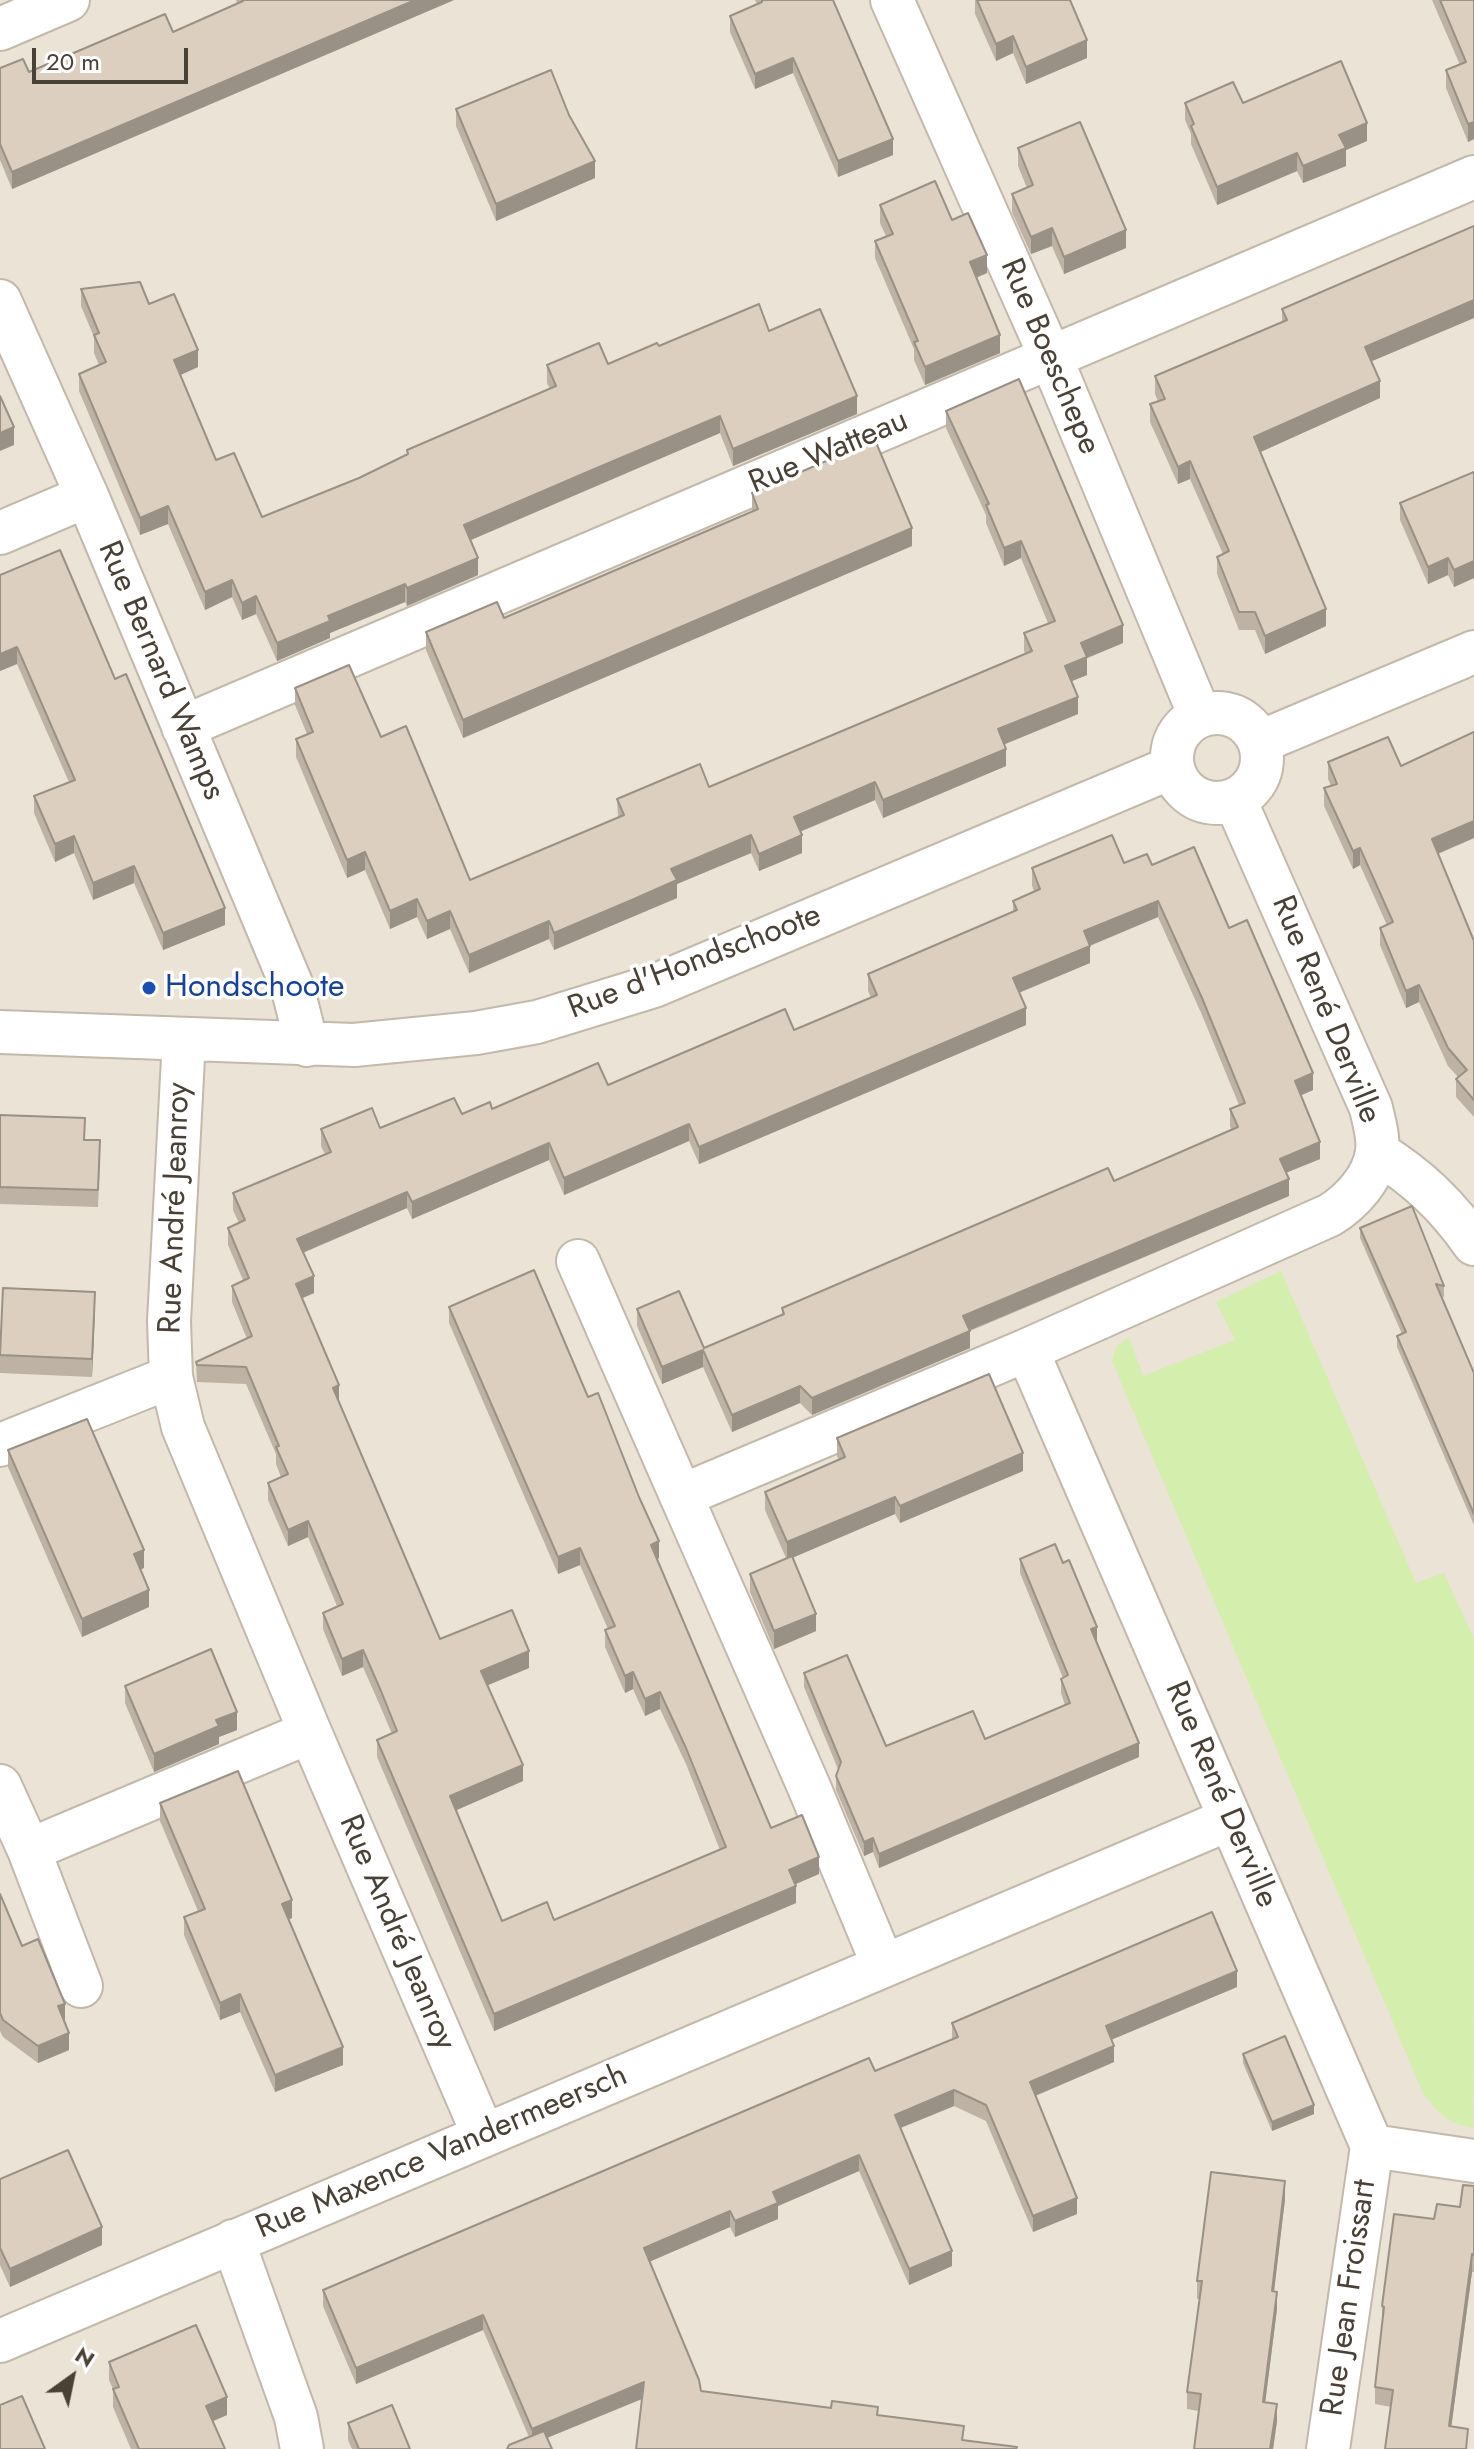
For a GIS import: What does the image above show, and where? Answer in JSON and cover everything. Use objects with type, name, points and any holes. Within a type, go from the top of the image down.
[{"type":"street","points":[[0,29],[68,0]]},
{"type":"street","name":"Rue Boeschepe","points":[[892,0],[1051,358],[1200,716]]},
{"type":"street","name":"Rue Watteau","points":[[183,727],[1474,177]]},
{"type":"street","name":"Rue Bernard Wamps","points":[[0,301],[87,496],[292,986],[307,1045]]},
{"type":"street","points":[[0,533],[87,496]]},
{"type":"street","points":[[1260,742],[1474,652]]},
{"type":"street","points":[[1212,713],[1234,716],[1253,729],[1260,742],[1263,757],[1258,780],[1248,792],[1235,800],[1213,803],[1199,800],[1182,787],[1173,767],[1172,752],[1176,738],[1185,726],[1200,716],[1212,713]]},
{"type":"street","name":"Rue d'Hondschoote","points":[[0,1032],[354,1045],[476,1033],[537,1022],[654,986],[1173,767]]},
{"type":"street","name":"Rue René Derville","points":[[681,1496],[1027,1350],[1330,1215],[1346,1206],[1358,1191],[1370,1172],[1377,1152],[1371,1108],[1235,800]]},
{"type":"street","name":"Rue André Jeanroy","points":[[184,1039],[169,1321],[171,1377],[183,1427],[483,2134]]},
{"type":"street","points":[[1377,1152],[1410,1173],[1433,1194],[1474,1244]]},
{"type":"street","points":[[578,1261],[809,1787],[883,1965]]},
{"type":"street","name":"Rue René Derville","points":[[1027,1350],[1372,2146]]},
{"type":"street","name":"Rue André Jeanroy","points":[[0,1445],[171,1377]]},
{"type":"street","points":[[29,1850],[310,1732]]},
{"type":"street","points":[[0,1786],[29,1850],[81,1986]]},
{"type":"street","name":"Rue Maxence Vandermeersch","points":[[0,2341],[1230,1819]]},
{"type":"street","points":[[1372,2146],[1474,2161]]},
{"type":"street","name":"Rue Jean Froissart","points":[[1328,2449],[1372,2146]]},
{"type":"street","points":[[233,2241],[296,2417],[302,2449]]},
{"type":"shaded area","points":[[0,0],[1474,0],[1474,2449],[0,2449]]},
{"type":"green space","points":[[1281,1271],[1416,1583],[1444,1573],[1474,1639],[1473,2128],[1444,2116],[1423,2093],[1112,1361],[1116,1347],[1129,1337],[1143,1376],[1235,1340],[1216,1302]]},
{"type":"building","points":[[242,0],[415,0],[12,172],[0,144],[0,68],[23,59],[29,72],[165,14],[173,32]]},
{"type":"building","points":[[762,0],[833,0],[893,139],[838,161],[793,58],[755,74],[730,16]]},
{"type":"building","points":[[977,0],[1070,0],[1087,40],[1026,67],[1013,36],[996,44]]},
{"type":"building","points":[[1440,0],[1474,0],[1474,122],[1468,124],[1446,70],[1466,62]]},
{"type":"building","points":[[1341,61],[1367,123],[1339,135],[1346,148],[1303,166],[1297,153],[1217,187],[1191,126],[1194,124],[1185,103],[1233,82],[1243,103]]},
{"type":"building","points":[[551,70],[569,115],[595,161],[496,204],[456,109]]},
{"type":"building","points":[[1080,122],[1126,230],[1064,257],[1052,228],[1031,237],[1012,194],[1033,185],[1018,148]]},
{"type":"building","points":[[935,181],[952,220],[968,213],[987,255],[970,262],[1000,335],[925,367],[914,342],[918,341],[875,241],[893,234],[880,205]]},
{"type":"building","points":[[1474,226],[1474,300],[1365,347],[1380,381],[1254,437],[1326,609],[1265,636],[1255,612],[1239,612],[1217,557],[1229,551],[1190,461],[1178,467],[1150,404],[1165,399],[1155,376],[1287,320],[1282,309]]},
{"type":"building","points":[[140,282],[149,304],[174,294],[198,350],[174,360],[216,460],[234,453],[262,517],[359,478],[408,454],[407,450],[556,386],[547,365],[599,343],[608,364],[759,304],[769,331],[820,309],[857,396],[733,449],[720,416],[592,470],[464,525],[478,558],[328,616],[330,621],[277,643],[256,596],[242,603],[232,580],[205,592],[168,506],[140,518],[79,374],[106,362],[94,335],[99,333],[81,289]]},
{"type":"building","points":[[1019,379],[1123,625],[1081,643],[1087,657],[1065,666],[1078,697],[998,729],[1006,749],[883,800],[875,782],[794,817],[802,835],[759,854],[751,835],[671,869],[677,880],[634,899],[554,933],[549,921],[469,955],[450,911],[427,921],[417,899],[390,911],[365,852],[347,860],[296,739],[313,732],[295,688],[349,665],[381,737],[406,726],[470,880],[624,815],[617,799],[700,764],[709,787],[1032,651],[1024,633],[1055,621],[1021,541],[1004,548],[986,505],[989,504],[946,411]]},
{"type":"building","points":[[0,396],[14,427],[0,433]]},
{"type":"building","points":[[875,440],[912,528],[463,720],[426,632],[497,602],[504,618],[758,509],[752,493]]},
{"type":"building","points":[[1474,472],[1474,561],[1454,570],[1448,558],[1428,567],[1400,503]]},
{"type":"building","points":[[60,550],[115,679],[126,674],[225,908],[163,933],[134,866],[93,883],[74,836],[55,844],[34,796],[75,780],[17,647],[0,654],[0,575]]},
{"type":"building","points":[[1474,732],[1474,821],[1432,839],[1474,941],[1474,1100],[1456,1079],[1467,1070],[1448,1048],[1419,985],[1406,991],[1380,928],[1393,922],[1360,848],[1353,851],[1324,788],[1337,784],[1328,762],[1388,737],[1401,766]]},
{"type":"building","points":[[1112,835],[1124,863],[1147,854],[1152,865],[1194,847],[1229,928],[1247,920],[1313,1073],[1295,1081],[1320,1142],[1280,1159],[1289,1179],[963,1316],[970,1331],[812,1398],[800,1386],[732,1415],[703,1350],[662,1367],[637,1309],[679,1291],[704,1348],[784,1314],[782,1308],[1108,1168],[1114,1181],[1238,1127],[1230,1109],[1245,1103],[1158,901],[1084,931],[1090,946],[1013,978],[1026,1008],[699,1147],[689,1124],[564,1178],[549,1143],[412,1202],[407,1192],[297,1239],[314,1276],[296,1284],[339,1385],[333,1388],[440,1639],[512,1610],[529,1651],[481,1671],[523,1765],[450,1796],[502,1921],[547,1902],[554,1920],[726,1847],[660,1692],[645,1699],[633,1672],[625,1676],[605,1630],[615,1626],[580,1548],[558,1557],[449,1307],[534,1270],[588,1397],[598,1393],[659,1541],[651,1545],[771,1828],[802,1815],[819,1857],[789,1870],[796,1886],[494,2014],[377,1740],[397,1731],[381,1691],[363,1650],[342,1659],[323,1613],[343,1604],[308,1521],[288,1530],[268,1483],[288,1474],[246,1367],[197,1365],[196,1362],[252,1336],[232,1286],[249,1278],[228,1228],[245,1220],[233,1193],[331,1152],[321,1129],[372,1108],[380,1128],[454,1098],[462,1114],[490,1102],[492,1109],[598,1063],[608,1085],[785,1009],[794,1030],[877,995],[868,974],[1017,910],[1013,901],[1040,889],[1032,868]]},
{"type":"building","points":[[0,1115],[85,1118],[84,1140],[100,1140],[98,1190],[0,1187]]},
{"type":"building","points":[[1412,1206],[1444,1286],[1436,1284],[1474,1373],[1474,1514],[1397,1336],[1406,1332],[1360,1228]]},
{"type":"building","points":[[3,1288],[95,1292],[92,1359],[0,1355]]},
{"type":"building","points":[[989,1374],[1023,1453],[900,1506],[895,1497],[787,1542],[765,1492],[845,1457],[837,1438]]},
{"type":"building","points":[[87,1419],[144,1550],[134,1554],[149,1590],[82,1619],[8,1450]]},
{"type":"building","points":[[1055,1544],[1063,1563],[1069,1560],[1097,1627],[1091,1629],[1139,1743],[879,1854],[873,1838],[864,1842],[836,1776],[841,1762],[804,1673],[847,1655],[886,1746],[973,1711],[985,1739],[1070,1703],[1061,1679],[1068,1675],[1020,1559]]},
{"type":"building","points":[[792,1556],[816,1614],[774,1631],[750,1574]]},
{"type":"building","points":[[211,1649],[237,1712],[216,1720],[219,1726],[154,1754],[125,1686]]},
{"type":"building","points":[[238,1771],[292,1900],[282,1904],[343,2047],[275,2075],[240,1994],[220,2003],[184,1917],[205,1909],[160,1803]]},
{"type":"building","points":[[0,1894],[22,1946],[38,1939],[65,2004],[58,2006],[69,2033],[38,2046],[3,2020],[0,2013]]},
{"type":"building","points":[[1212,1912],[1237,1971],[1106,2026],[1114,2046],[1030,2082],[1077,2198],[1033,2216],[986,2105],[954,2090],[895,2115],[952,2251],[909,2269],[859,2155],[773,2192],[778,2203],[735,2221],[730,2211],[644,2248],[701,2391],[831,2408],[832,2401],[878,2407],[877,2415],[964,2426],[962,2440],[1016,2449],[636,2449],[644,2382],[532,2429],[483,2315],[356,2368],[323,2290],[869,2058],[875,2071],[958,2037],[952,2023]]},
{"type":"building","points":[[1285,2036],[1314,2105],[1272,2122],[1243,2054]]},
{"type":"building","points":[[68,2150],[102,2227],[10,2269],[0,2248],[0,2179]]},
{"type":"building","points":[[1211,2172],[1285,2181],[1272,2291],[1277,2292],[1263,2402],[1277,2404],[1270,2449],[1194,2449],[1201,2394],[1187,2392],[1202,2281],[1197,2281]]},
{"type":"building","points":[[1463,2185],[1474,2186],[1474,2255],[1449,2426],[1468,2429],[1466,2449],[1385,2449],[1393,2390],[1375,2387],[1394,2214],[1434,2219],[1437,2204],[1460,2207]]},
{"type":"building","points":[[196,2325],[227,2397],[206,2406],[225,2449],[139,2449],[113,2389],[119,2387],[109,2362]]},
{"type":"building","points":[[22,2396],[45,2449],[0,2449],[0,2405]]},
{"type":"building","points":[[392,2405],[410,2449],[359,2449],[348,2423]]},
{"type":"building","points":[[544,2431],[552,2449],[507,2449],[509,2445]]},
{"type":"place","name":"Hondschoote","points":[[149,988]]}]
